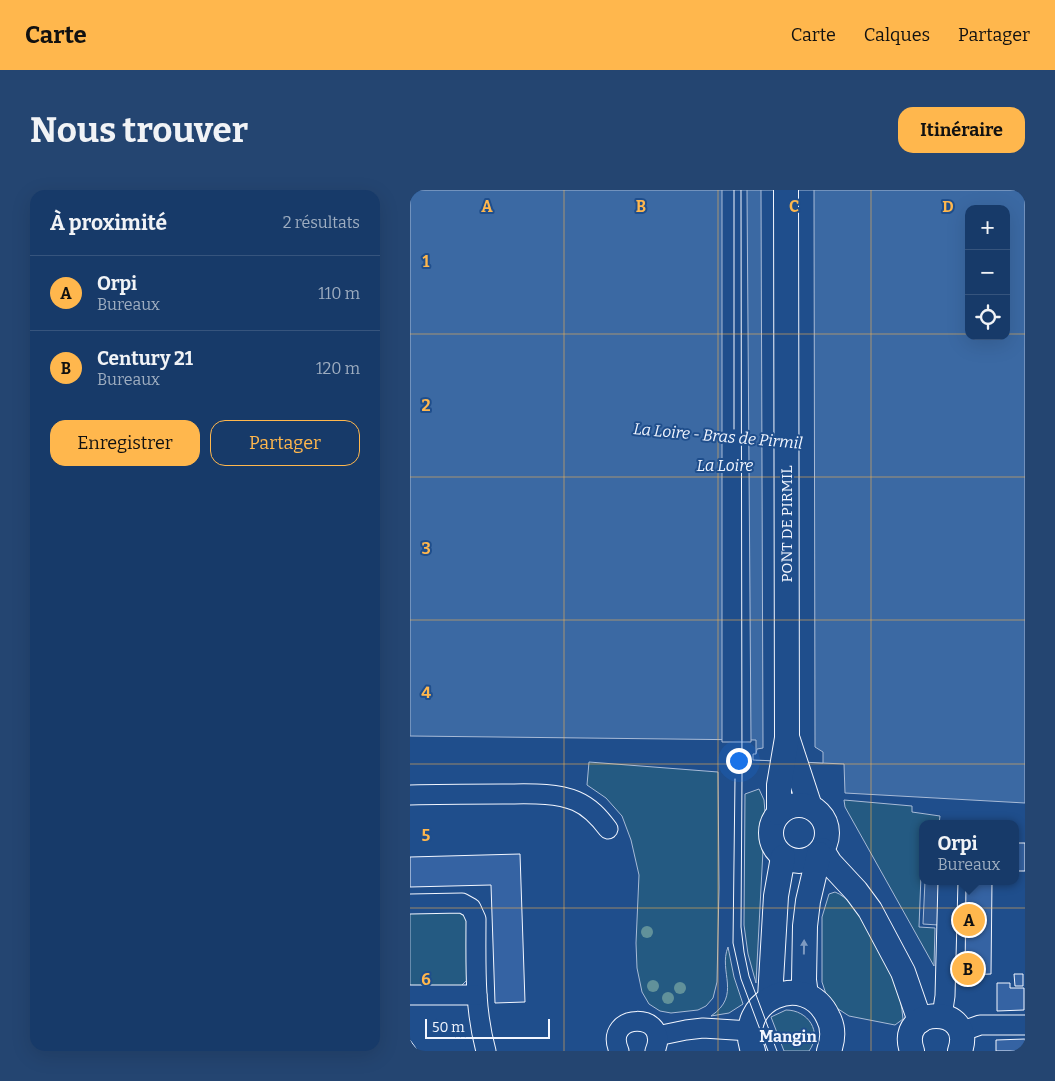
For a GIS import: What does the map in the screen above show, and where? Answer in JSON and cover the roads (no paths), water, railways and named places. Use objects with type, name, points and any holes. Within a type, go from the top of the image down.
[{"type":"main road","name":"PONT DE PIRMIL","points":[[779,812],[779,785],[787,738],[786,190]]},
{"type":"main road","name":"PONT DE PIRMIL","points":[[787,738],[810,807]]},
{"type":"main road","points":[[806,995],[804,988],[805,926],[808,901],[820,852],[827,838],[826,826],[820,815],[810,807],[798,805],[779,812],[770,832],[773,846],[783,857],[788,860],[801,862],[820,852]]},
{"type":"main road","points":[[820,852],[856,891],[870,910],[903,972],[931,1018]]},
{"type":"main road","points":[[770,998],[776,896],[783,857]]},
{"type":"main road","points":[[751,1041],[752,1020],[757,1010],[770,998],[785,993],[806,995],[820,1005],[829,1019],[832,1036],[829,1051]]},
{"type":"main road","points":[[912,1051],[911,1035],[915,1026],[931,1018],[953,1022],[960,1041]]},
{"type":"street","points":[[410,795],[525,794],[561,797],[576,801],[587,807],[598,816],[608,829]]},
{"type":"street","points":[[931,1018],[946,996],[948,885]]},
{"type":"street","points":[[410,904],[462,903],[471,908],[476,919],[477,995],[480,1028],[486,1051]]},
{"type":"street","points":[[410,995],[477,995]]},
{"type":"street","points":[[619,1051],[618,1033],[624,1025],[631,1021],[642,1021],[649,1024],[654,1029],[656,1044],[686,1030],[703,1028],[751,1041]]},
{"type":"street","points":[[960,1041],[980,1025],[1025,1025]]},
{"type":"water","name":"La Loire","points":[[410,190],[1025,190],[1025,803],[845,793],[844,764],[756,760],[756,740],[410,736]]},
{"type":"tram line","points":[[734,190],[734,429]]},
{"type":"tram line","points":[[741,190],[741,927],[749,976],[777,1051]]},
{"type":"tram line","points":[[735,779],[733,943],[741,979],[768,1051]]},
{"type":"place","name":"Orpi","points":[[969,920]]},
{"type":"place","name":"Century 21","points":[[968,969]]},
{"type":"district","name":"Mangin","points":[[788,1036]]},
{"type":"water label","name":"La Loire - Bras de Pirmil","points":[[718,436]]}]
